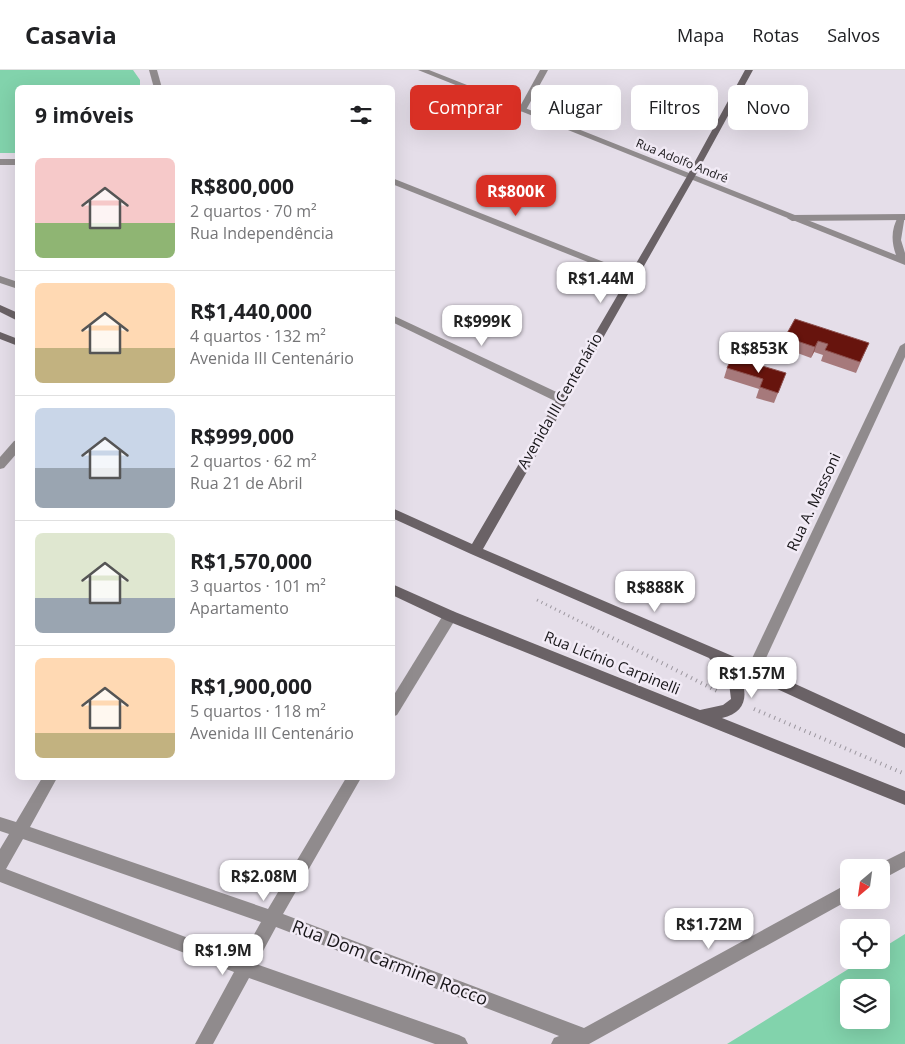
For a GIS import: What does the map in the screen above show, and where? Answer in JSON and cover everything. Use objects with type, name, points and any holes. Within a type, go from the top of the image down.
[{"type":"main road","name":"Avenida III Centenário","points":[[475,551],[690,178],[749,70]]},
{"type":"main road","points":[[0,308],[15,316]]},
{"type":"main road","points":[[0,335],[15,342]]},
{"type":"main road","points":[[395,513],[475,551],[753,671],[905,741]]},
{"type":"main road","name":"Rua Licínio Carpinelli","points":[[395,590],[450,616],[905,798]]},
{"type":"main road","points":[[700,716],[726,711],[738,702],[736,681],[714,654]]},
{"type":"street","points":[[153,70],[157,85]]},
{"type":"street","name":"Rua Adolfo André","points":[[422,70],[904,262]]},
{"type":"street","points":[[522,110],[544,70]]},
{"type":"street","points":[[0,162],[15,162]]},
{"type":"street","points":[[395,182],[632,276]]},
{"type":"street","points":[[792,218],[904,217],[896,234],[897,245],[904,262]]},
{"type":"street","points":[[0,278],[15,285]]},
{"type":"street","points":[[395,319],[561,399]]},
{"type":"street","name":"Rua A. Massoni","points":[[753,671],[905,346]]},
{"type":"street","points":[[0,465],[15,448]]},
{"type":"street","points":[[395,705],[450,616]]},
{"type":"street","points":[[0,864],[49,780]]},
{"type":"street","points":[[204,1044],[272,918],[353,780]]},
{"type":"street","name":"Rua Dom Carmine Rocco","points":[[0,824],[272,918],[585,1037]]},
{"type":"street","points":[[890,867],[905,859]]},
{"type":"street","points":[[0,874],[245,968],[459,1044]]},
{"type":"street","points":[[560,1044],[585,1037],[840,895]]},
{"type":"path","points":[[534,598],[738,702],[905,774]]},
{"type":"green space","points":[[0,70],[133,70],[140,80],[140,85],[15,85],[15,153],[0,153]]},
{"type":"green space","points":[[905,934],[905,1044],[727,1044],[848,969],[890,969],[890,943]]},
{"type":"building","points":[[795,319],[869,343],[860,362],[825,350],[828,344],[818,341],[815,347],[785,337]]},
{"type":"building","points":[[732,357],[786,373],[778,393],[760,387],[763,379],[727,368]]}]
